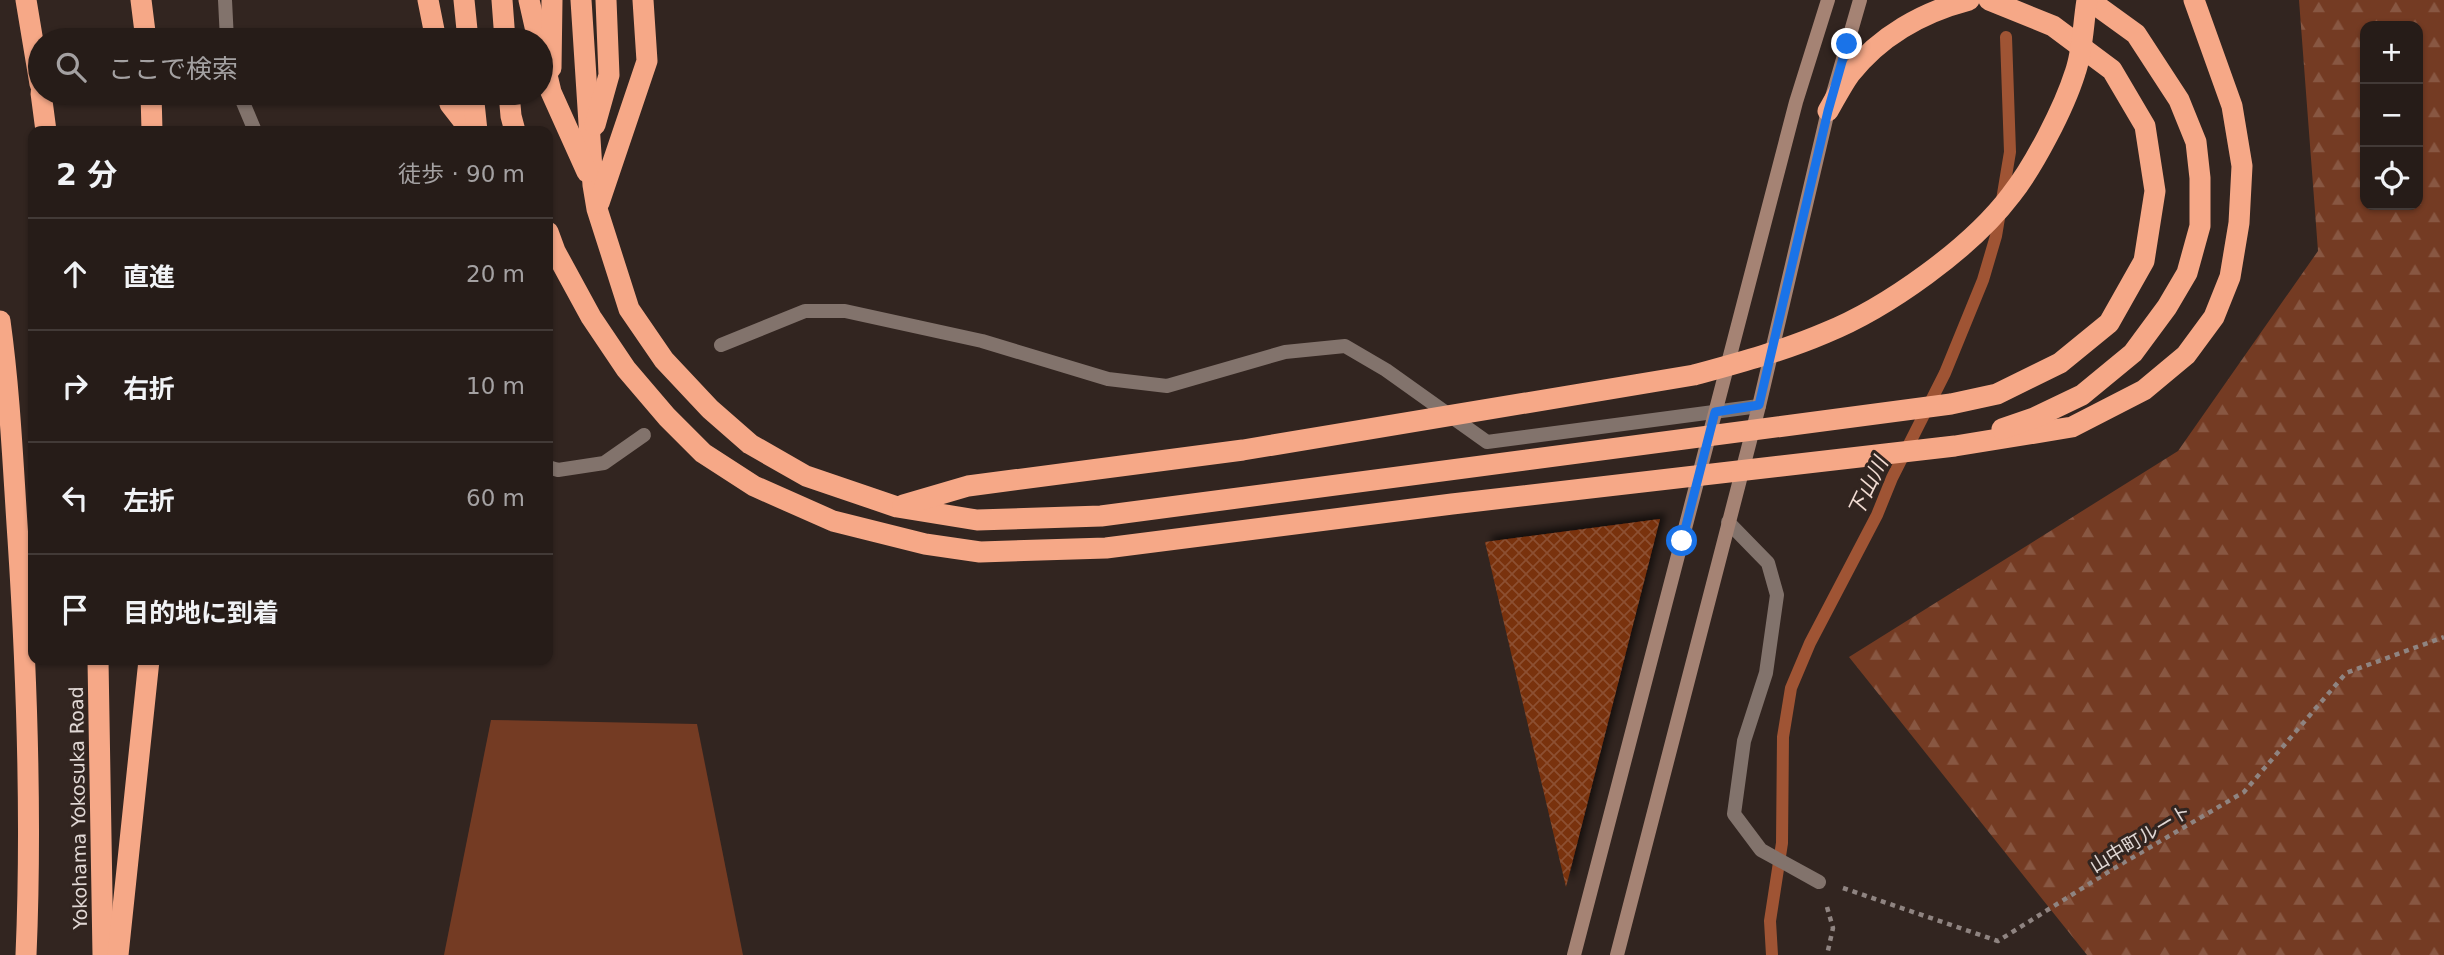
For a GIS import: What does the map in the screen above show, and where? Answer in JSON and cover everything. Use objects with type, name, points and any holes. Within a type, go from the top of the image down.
[{"type":"highway","points":[[26,0],[31,28]]},
{"type":"highway","points":[[141,0],[144,28]]},
{"type":"highway","points":[[428,0],[434,28]]},
{"type":"highway","points":[[464,0],[467,28]]},
{"type":"highway","points":[[502,0],[504,28]]},
{"type":"highway","points":[[529,0],[535,28]]},
{"type":"highway","points":[[552,0],[552,28]]},
{"type":"highway","points":[[582,0],[590,143],[597,209],[629,309],[664,360],[710,409],[750,444],[806,476],[897,507],[977,520],[1101,516],[1951,404],[1997,394],[2060,363],[2109,323],[2144,261],[2155,191],[2145,126],[2112,70],[2053,26],[1989,0]]},
{"type":"highway","points":[[590,143],[609,75],[606,0]]},
{"type":"highway","points":[[597,209],[647,61],[643,0]]},
{"type":"highway","points":[[1828,111],[1851,74],[1882,41],[1914,20],[1969,0]]},
{"type":"highway","points":[[897,507],[968,486],[1243,450],[1694,376],[1827,333],[1877,307],[1926,274],[1971,239],[2012,195],[2046,138],[2076,72],[2088,0],[2136,34],[2179,100],[2196,142],[2200,178],[2200,226],[2187,273],[2133,353],[2082,395],[2034,418],[1955,446]]},
{"type":"highway","points":[[553,246],[591,317],[626,369],[667,417],[703,453],[754,486],[832,521],[925,544],[980,552],[1106,548],[1452,504],[1955,446],[2072,427],[2144,390],[2186,355],[2214,317],[2230,277],[2239,223],[2242,166],[2232,106],[2194,0]]},
{"type":"highway","points":[[553,96],[593,184]]},
{"type":"highway","points":[[43,105],[45,126]]},
{"type":"highway","points":[[151,105],[152,126]]},
{"type":"highway","points":[[451,105],[467,126]]},
{"type":"highway","points":[[474,105],[476,126]]},
{"type":"highway","points":[[510,105],[513,126]]},
{"type":"highway","points":[[0,321],[7,373],[26,661],[26,955]]},
{"type":"highway","name":"Yokohama Yokosuka Road","points":[[99,665],[103,955]]},
{"type":"highway","points":[[118,955],[148,665]]},
{"type":"street","points":[[225,0],[226,28]]},
{"type":"street","points":[[1574,955],[1796,102],[1828,0]]},
{"type":"street","points":[[1617,955],[1759,405],[1828,111],[1860,0]]},
{"type":"street","points":[[244,105],[253,126]]},
{"type":"street","points":[[721,345],[805,311],[845,311],[982,341],[1108,379],[1167,386],[1285,352],[1345,346],[1386,370],[1487,442],[1759,405]]},
{"type":"street","points":[[553,468],[604,463],[644,435]]},
{"type":"street","points":[[1728,522],[1768,563],[1777,595],[1766,673],[1744,741],[1734,814],[1761,850],[1814,880]]},
{"type":"path","name":"山中町ルート","points":[[1814,880],[1998,941],[2244,792],[2346,673],[2444,637]]},
{"type":"path","points":[[1814,880],[1833,928],[1827,955]]},
{"type":"green space","points":[[2299,0],[2444,0],[2444,955],[2087,955],[1849,657],[2178,451],[2318,251]]},
{"type":"green space","points":[[491,720],[697,724],[743,955],[444,955]]},
{"type":"building","points":[[1660,519],[1566,887],[1485,542]]},
{"type":"waterway","name":"下山川","points":[[1772,955],[1770,921],[1782,843],[1783,737],[1791,688],[1810,643],[1877,515],[1892,478],[1945,373],[1983,280],[1996,236],[2010,152],[2006,37]]},
{"type":"route","points":[[1682,541],[1715,412],[1759,405],[1828,111],[1847,44]]}]
